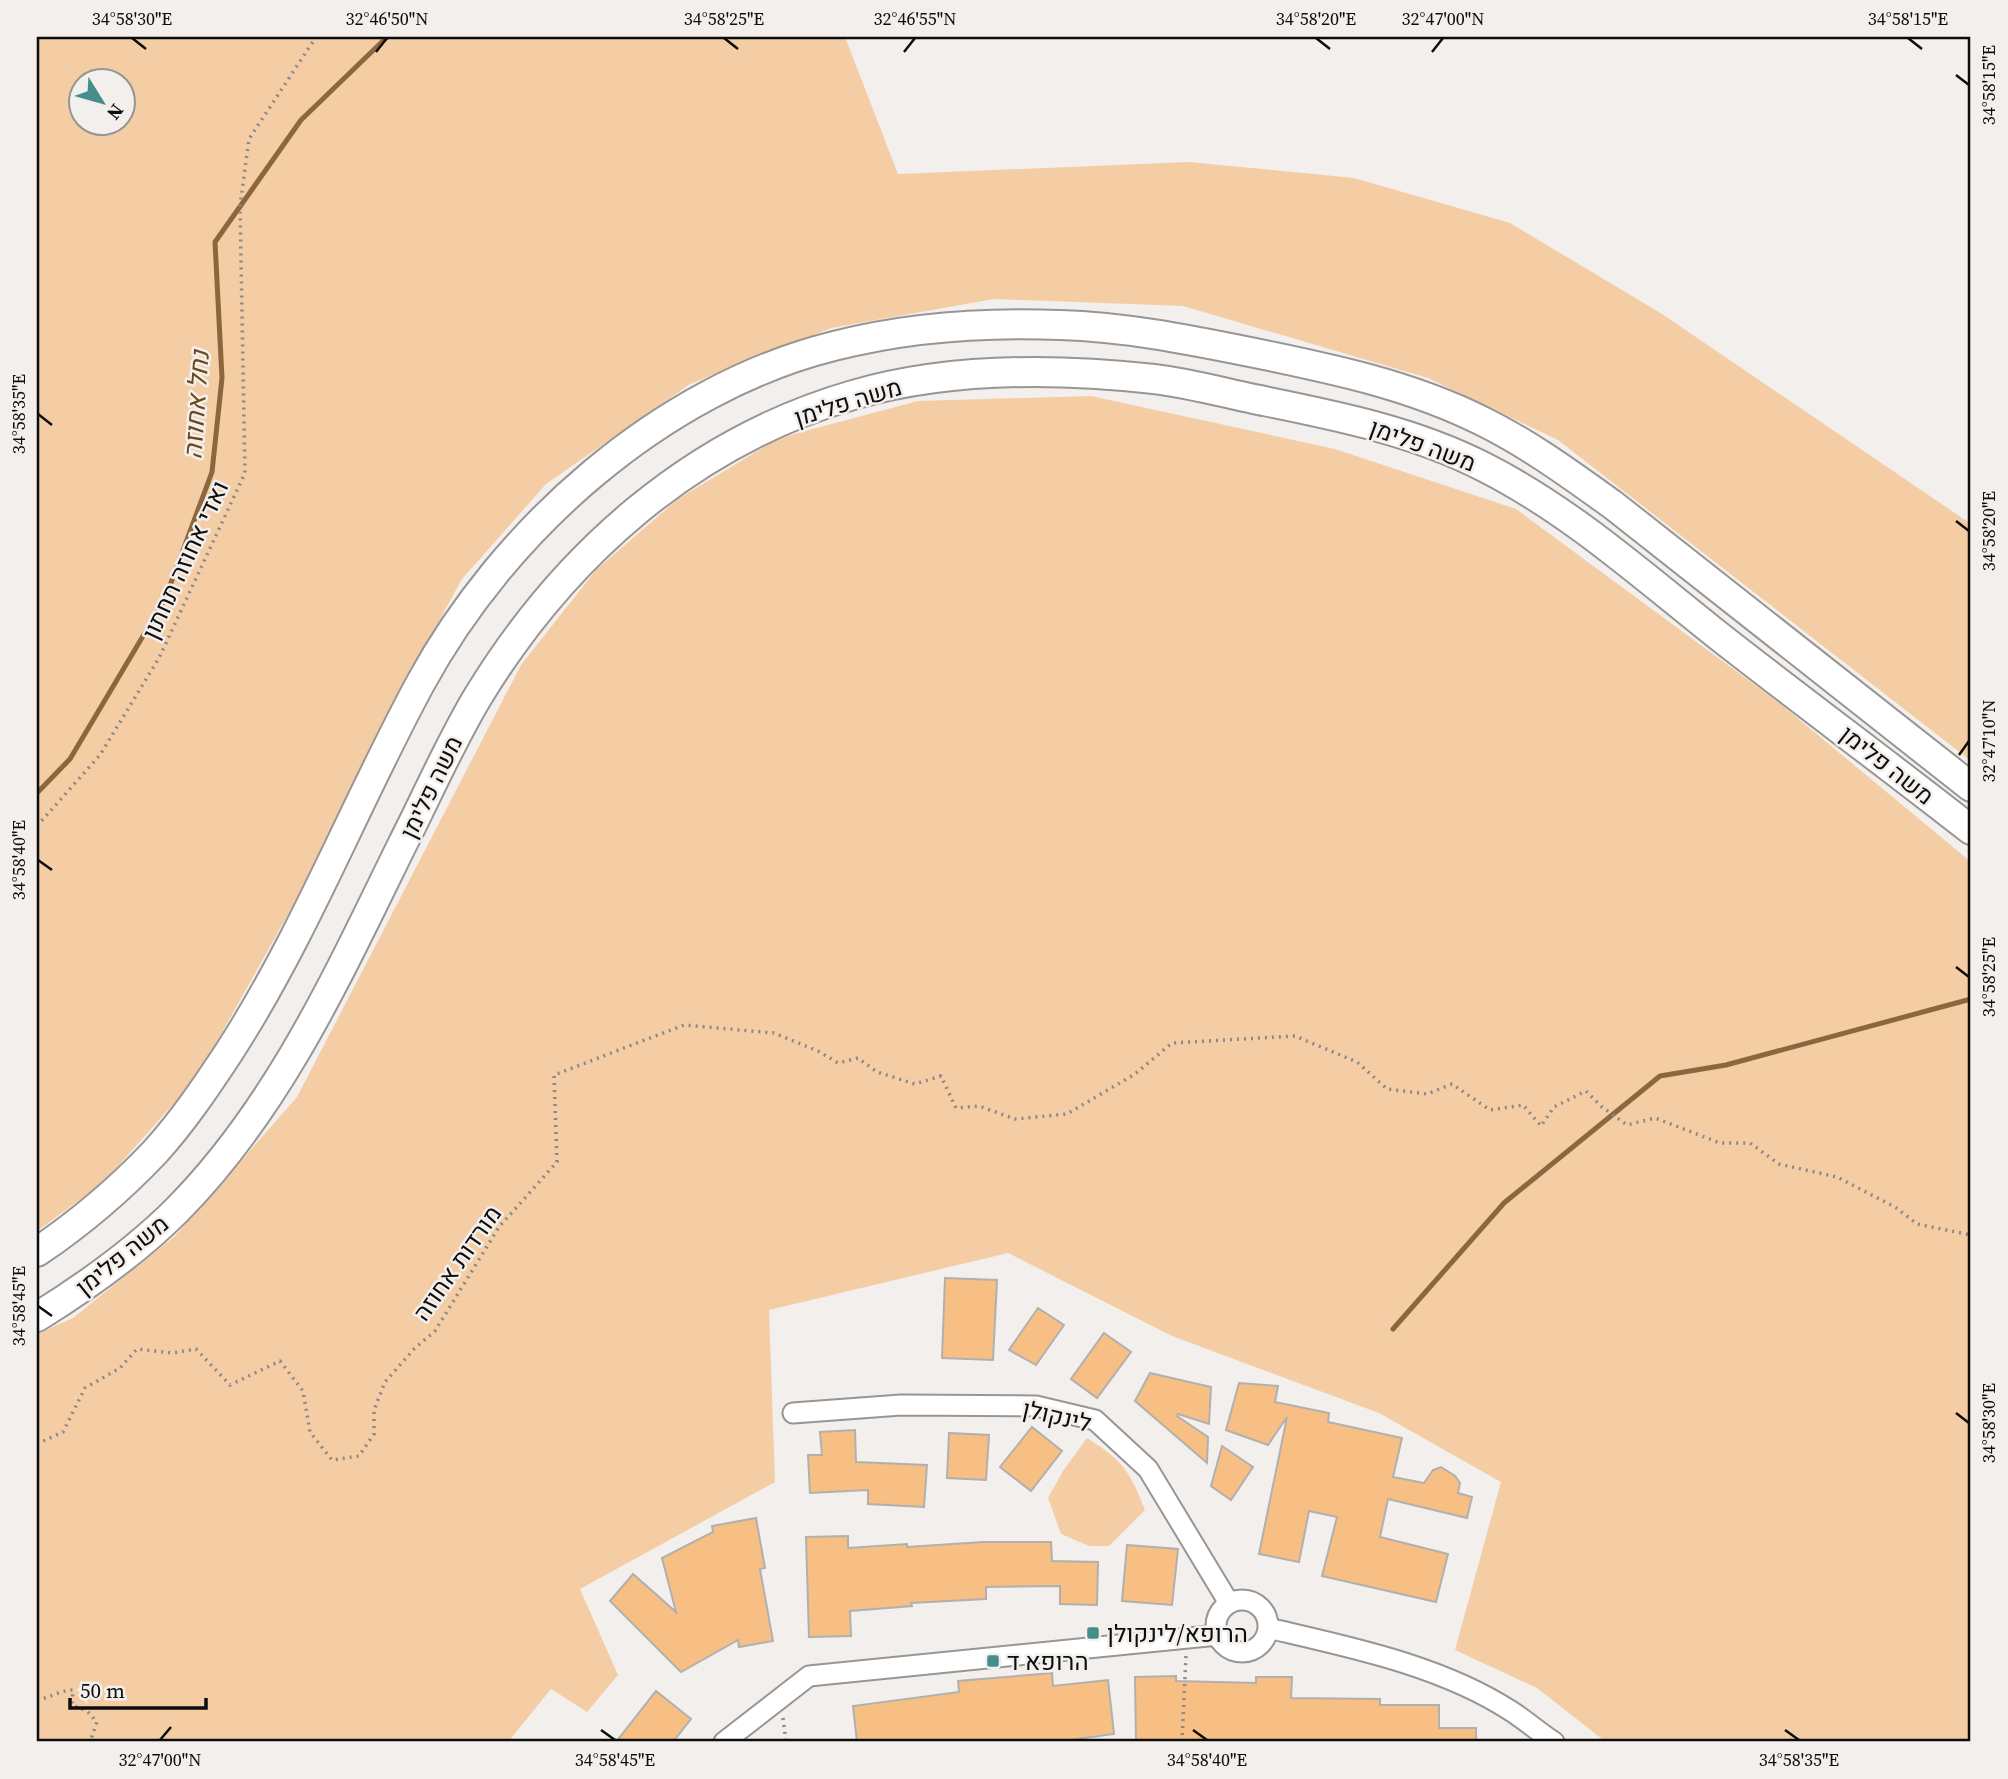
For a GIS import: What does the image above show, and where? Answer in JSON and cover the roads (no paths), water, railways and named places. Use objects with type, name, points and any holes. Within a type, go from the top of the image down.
[{"type":"main road","name":"משה פלימן","points":[[37,1252],[73,1227],[133,1175],[158,1149],[207,1086],[248,1023],[282,961],[423,678],[495,571],[569,494],[675,415],[780,363],[831,346],[914,330],[1006,323],[1076,325],[1152,332],[1331,369],[1410,390],[1483,421],[1558,466],[1613,505],[1971,787]]},
{"type":"main road","name":"משה פלימן","points":[[37,1318],[111,1268],[145,1241],[201,1185],[253,1118],[320,1011],[471,708],[519,634],[562,581],[618,526],[710,458],[774,425],[856,394],[935,378],[992,373],[1054,372],[1120,376],[1163,380],[1339,416],[1426,442],[1483,466],[1554,509],[1607,546],[1971,830]]},
{"type":"street","name":"לינקולן","points":[[793,1413],[901,1405],[1036,1406],[1095,1420],[1148,1469],[1229,1603]]},
{"type":"street","points":[[1247,1600],[1262,1609],[1268,1619],[1268,1628],[1266,1637],[1260,1644],[1253,1650],[1244,1652],[1230,1649],[1218,1636],[1216,1626],[1218,1617],[1229,1603],[1247,1600]]},
{"type":"street","points":[[1268,1628],[1376,1654],[1450,1680],[1509,1710],[1554,1742]]},
{"type":"street","points":[[724,1742],[809,1676],[1218,1636]]},
{"type":"waterway","name":"נחל אחוזה","points":[[37,793],[70,759],[165,599],[212,472],[222,378],[215,242],[301,120],[387,37]]},
{"type":"waterway","points":[[1393,1329],[1504,1203],[1660,1076],[1726,1065],[1971,999]]},
{"type":"place","name":"הרופא/לינקולן","points":[[1093,1633]]},
{"type":"place","name":"הרופא ד","points":[[993,1661]]}]
